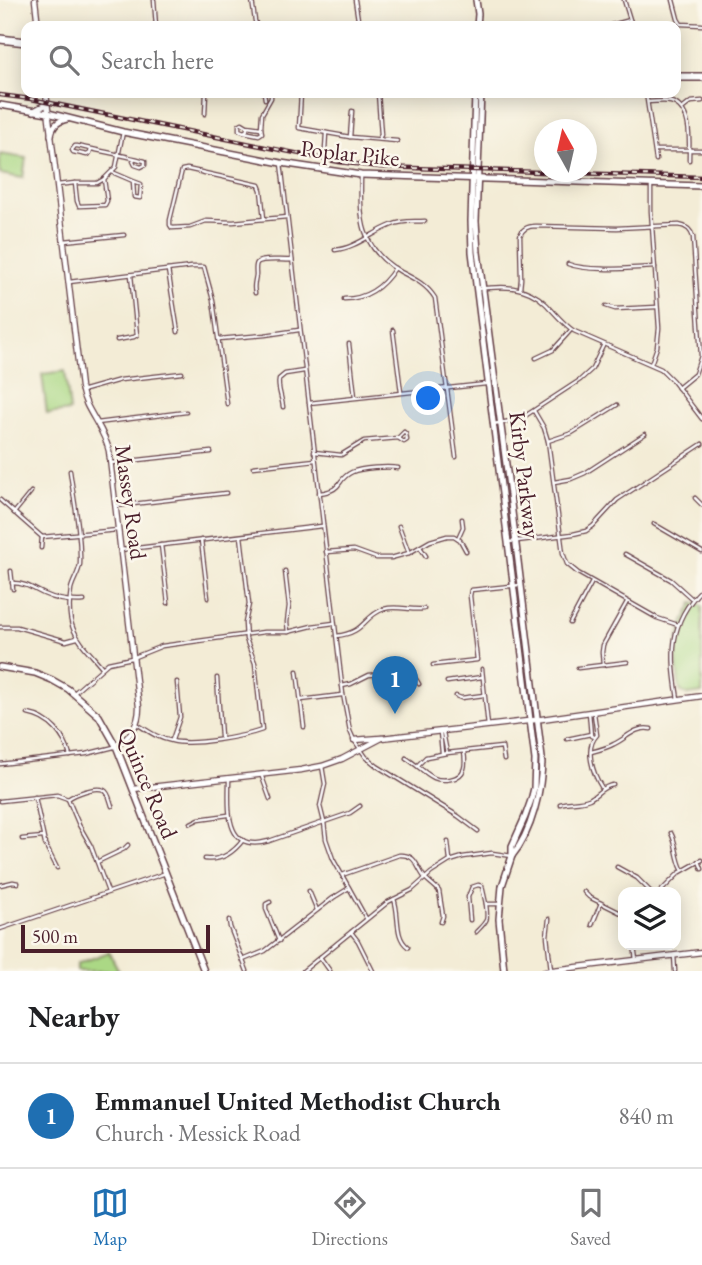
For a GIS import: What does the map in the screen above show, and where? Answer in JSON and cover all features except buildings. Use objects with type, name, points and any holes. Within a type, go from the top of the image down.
[{"type":"main road","points":[[476,0],[477,21]]},
{"type":"main road","points":[[478,14],[481,21]]},
{"type":"main road","points":[[0,39],[21,41]]},
{"type":"main road","points":[[681,77],[702,77]]},
{"type":"main road","name":"Kirby Parkway","points":[[475,98],[476,179]]},
{"type":"main road","name":"Kirby Parkway","points":[[481,98],[471,239],[480,289],[534,720],[542,758],[537,800],[502,886],[500,941],[504,971]]},
{"type":"main road","name":"Poplar Pike","points":[[0,104],[123,132],[281,163],[361,175],[702,186]]},
{"type":"main road","points":[[34,111],[47,104]]},
{"type":"main road","points":[[51,135],[55,125],[67,119]]},
{"type":"main road","name":"Quince Road","points":[[0,667],[35,673],[58,682],[99,716],[116,746],[204,971]]},
{"type":"street","points":[[36,0],[38,21]]},
{"type":"street","points":[[154,0],[156,21]]},
{"type":"street","points":[[252,0],[255,21]]},
{"type":"street","points":[[355,0],[358,21]]},
{"type":"street","points":[[624,0],[630,20],[626,21]]},
{"type":"street","points":[[673,0],[679,21]]},
{"type":"street","points":[[681,24],[702,25]]},
{"type":"street","name":"Massey Road","points":[[46,98],[81,391],[106,440],[111,463],[139,710],[137,724]]},
{"type":"street","points":[[205,114],[206,98]]},
{"type":"street","points":[[261,128],[242,123],[239,125],[239,130],[244,132],[258,135],[262,133],[262,114],[271,98]]},
{"type":"street","points":[[301,98],[299,128],[350,137],[397,141]]},
{"type":"street","points":[[378,98],[381,135],[378,139]]},
{"type":"street","points":[[647,98],[656,160]]},
{"type":"street","points":[[682,109],[691,102],[702,101]]},
{"type":"street","points":[[648,103],[670,102],[682,109],[688,130],[689,160]]},
{"type":"street","points":[[350,137],[352,111]]},
{"type":"street","points":[[244,132],[247,126]]},
{"type":"street","points":[[58,185],[97,183],[104,179],[116,167],[123,132]]},
{"type":"street","points":[[325,150],[326,133]]},
{"type":"street","points":[[91,149],[87,155],[72,150],[75,146],[91,149],[134,159]]},
{"type":"street","points":[[655,150],[702,150]]},
{"type":"street","points":[[281,163],[334,623],[350,731],[360,750],[373,764],[478,831]]},
{"type":"street","points":[[264,219],[259,185],[183,169],[180,174],[170,220],[171,227],[191,227],[208,221],[233,222],[287,217]]},
{"type":"street","points":[[112,172],[141,184],[140,198],[134,197],[133,181]]},
{"type":"street","points":[[361,175],[361,215],[368,237],[378,254],[395,268],[423,284],[435,298],[456,457]]},
{"type":"street","points":[[75,183],[79,206],[105,205],[107,201],[104,179]]},
{"type":"street","points":[[651,184],[658,337],[651,364]]},
{"type":"street","points":[[335,250],[344,249],[397,223],[425,221]]},
{"type":"street","points":[[520,289],[519,239],[527,227],[687,227],[693,237],[701,356],[695,373],[678,388]]},
{"type":"street","points":[[64,241],[124,235]]},
{"type":"street","points":[[255,293],[258,262],[292,260]]},
{"type":"street","points":[[568,264],[579,267],[654,267]]},
{"type":"street","points":[[69,282],[203,267],[213,300],[227,404]]},
{"type":"street","points":[[344,299],[377,289],[395,268]]},
{"type":"street","points":[[169,270],[178,332]]},
{"type":"street","points":[[117,340],[137,335],[131,275]]},
{"type":"street","points":[[480,289],[503,286],[520,289],[542,300],[571,330],[651,364],[665,373],[702,419]]},
{"type":"street","points":[[606,306],[619,309],[657,307]]},
{"type":"street","points":[[219,339],[300,330]]},
{"type":"street","points":[[393,330],[401,392]]},
{"type":"street","points":[[536,358],[553,350],[571,330]]},
{"type":"street","points":[[349,344],[355,398]]},
{"type":"street","points":[[497,423],[518,419],[534,411],[588,374],[603,345]]},
{"type":"street","points":[[282,407],[279,379],[285,374],[305,371]]},
{"type":"street","points":[[81,391],[120,380],[182,373]]},
{"type":"street","points":[[309,403],[492,383]]},
{"type":"street","points":[[548,441],[572,433],[617,405]]},
{"type":"street","points":[[534,411],[548,441],[563,555],[567,564],[592,582],[657,618],[678,625]]},
{"type":"street","points":[[97,423],[186,412]]},
{"type":"street","points":[[554,482],[585,473],[645,434]]},
{"type":"street","points":[[314,452],[341,455],[364,441],[398,438]]},
{"type":"street","points":[[512,542],[561,536],[589,528],[614,503],[702,444]]},
{"type":"street","points":[[111,463],[211,452]]},
{"type":"street","points":[[253,467],[315,460]]},
{"type":"street","points":[[319,493],[334,490],[354,471],[398,468]]},
{"type":"street","points":[[70,471],[80,567],[72,586],[69,612],[77,638],[102,667]]},
{"type":"street","points":[[14,513],[32,492]]},
{"type":"street","points":[[116,506],[226,493]]},
{"type":"street","points":[[695,498],[702,505]]},
{"type":"street","points":[[0,500],[41,537],[118,530]]},
{"type":"street","points":[[458,538],[463,527],[462,519]]},
{"type":"street","points":[[654,524],[702,552]]},
{"type":"street","points":[[120,550],[323,526]]},
{"type":"street","points":[[399,526],[409,553]]},
{"type":"street","points":[[0,764],[96,752],[116,746],[129,736],[137,724],[158,737],[184,743],[241,736],[262,730],[255,663],[246,634],[245,621],[249,604],[241,536]]},
{"type":"street","points":[[326,552],[354,550],[372,557],[384,558],[409,553],[440,537],[450,536],[458,538],[466,551]]},
{"type":"street","points":[[41,537],[41,548]]},
{"type":"street","points":[[201,540],[208,598]]},
{"type":"street","points":[[161,545],[168,603]]},
{"type":"street","points":[[420,547],[426,556]]},
{"type":"street","points":[[625,554],[675,583],[692,599]]},
{"type":"street","points":[[11,570],[13,589]]},
{"type":"street","points":[[285,571],[289,606],[288,632]]},
{"type":"street","points":[[570,623],[592,582]]},
{"type":"street","points":[[12,583],[22,583],[43,594],[70,602],[84,601]]},
{"type":"street","points":[[433,665],[477,660],[470,591],[475,588],[517,585]]},
{"type":"street","points":[[678,699],[673,658],[678,625],[692,599],[702,589]]},
{"type":"street","points":[[603,665],[603,645],[627,601]]},
{"type":"street","points":[[336,636],[357,631],[373,615],[384,609],[424,609]]},
{"type":"street","points":[[74,694],[108,663],[132,658],[162,646],[246,634],[288,632],[334,623]]},
{"type":"street","points":[[0,627],[17,627],[66,641],[77,638]]},
{"type":"street","points":[[578,668],[627,662]]},
{"type":"street","points":[[342,686],[370,675],[402,668],[411,671],[419,684]]},
{"type":"street","points":[[482,668],[488,726]]},
{"type":"street","points":[[297,671],[304,727]]},
{"type":"street","points":[[447,681],[482,677]]},
{"type":"street","points":[[217,678],[221,739]]},
{"type":"street","points":[[171,741],[180,717],[177,682]]},
{"type":"street","points":[[301,701],[343,694]]},
{"type":"street","points":[[456,696],[461,698],[484,695]]},
{"type":"street","points":[[354,740],[442,732],[702,696]]},
{"type":"street","points":[[591,712],[593,769],[603,788]]},
{"type":"street","points":[[28,714],[43,720],[60,733],[70,756]]},
{"type":"street","points":[[591,752],[617,743],[635,731],[651,729]]},
{"type":"street","points":[[442,732],[444,753]]},
{"type":"street","points":[[567,740],[592,736]]},
{"type":"street","points":[[133,789],[321,766],[342,759],[382,738]]},
{"type":"street","points":[[418,765],[426,757],[444,753],[502,747],[504,760]]},
{"type":"street","points":[[406,758],[429,775],[439,780],[448,780],[459,777],[464,769],[464,751]]},
{"type":"street","points":[[321,766],[325,784],[320,806],[330,853],[367,919]]},
{"type":"street","points":[[261,774],[270,799]]},
{"type":"street","points":[[229,778],[229,815],[232,829],[243,840],[251,843],[262,843],[324,822],[350,813],[360,806]]},
{"type":"street","points":[[560,804],[589,799],[603,788],[613,785]]},
{"type":"street","points":[[68,799],[80,792],[103,790],[107,792],[112,806]]},
{"type":"street","points":[[0,801],[57,795],[68,799],[108,892]]},
{"type":"street","points":[[35,797],[46,847],[57,868]]},
{"type":"street","points":[[191,823],[199,819],[229,815]]},
{"type":"street","points":[[670,833],[683,870]]},
{"type":"street","points":[[22,839],[43,837]]},
{"type":"street","points":[[205,859],[212,860],[230,853],[243,840]]},
{"type":"street","points":[[448,842],[450,861]]},
{"type":"street","points":[[97,862],[128,845]]},
{"type":"street","points":[[303,971],[367,919],[450,861],[492,853],[512,856]]},
{"type":"street","points":[[342,875],[405,855],[413,859],[439,891],[443,916],[441,922]]},
{"type":"street","points":[[665,887],[683,870],[700,860],[702,869]]},
{"type":"street","points":[[617,867],[638,878],[646,887]]},
{"type":"street","points":[[0,928],[166,873]]},
{"type":"street","points":[[0,885],[18,883]]},
{"type":"street","points":[[470,920],[468,897],[472,887],[482,886],[488,917],[487,922],[476,932]]},
{"type":"street","points":[[243,960],[262,953],[279,942],[335,896],[349,888]]},
{"type":"street","points":[[309,891],[317,911]]},
{"type":"street","points":[[584,892],[618,912]]},
{"type":"street","points":[[394,899],[400,938],[408,947]]},
{"type":"street","points":[[271,902],[266,904],[266,908],[279,942]]},
{"type":"street","points":[[592,925],[601,903]]},
{"type":"street","points":[[486,904],[500,904]]},
{"type":"street","points":[[550,919],[547,936],[551,970]]},
{"type":"street","points":[[229,920],[247,971]]},
{"type":"street","points":[[351,932],[373,971]]},
{"type":"street","points":[[635,950],[636,960]]},
{"type":"street","points":[[545,971],[702,952]]},
{"type":"street","points":[[674,955],[676,971]]},
{"type":"street","points":[[320,957],[330,971]]},
{"type":"green space","points":[[0,154],[26,158],[23,178],[0,174]]},
{"type":"green space","points":[[65,371],[70,411],[47,414],[42,374]]},
{"type":"green space","points":[[693,603],[702,606],[702,693],[688,695],[680,691],[676,655],[682,626]]},
{"type":"green space","points":[[109,952],[119,971],[77,971],[77,964]]},
{"type":"railway","points":[[0,95],[21,98]]},
{"type":"railway","points":[[23,98],[339,162],[380,167],[702,177]]},
{"type":"place","name":"Emmanuel United Methodist Church","points":[[395,714]]}]
